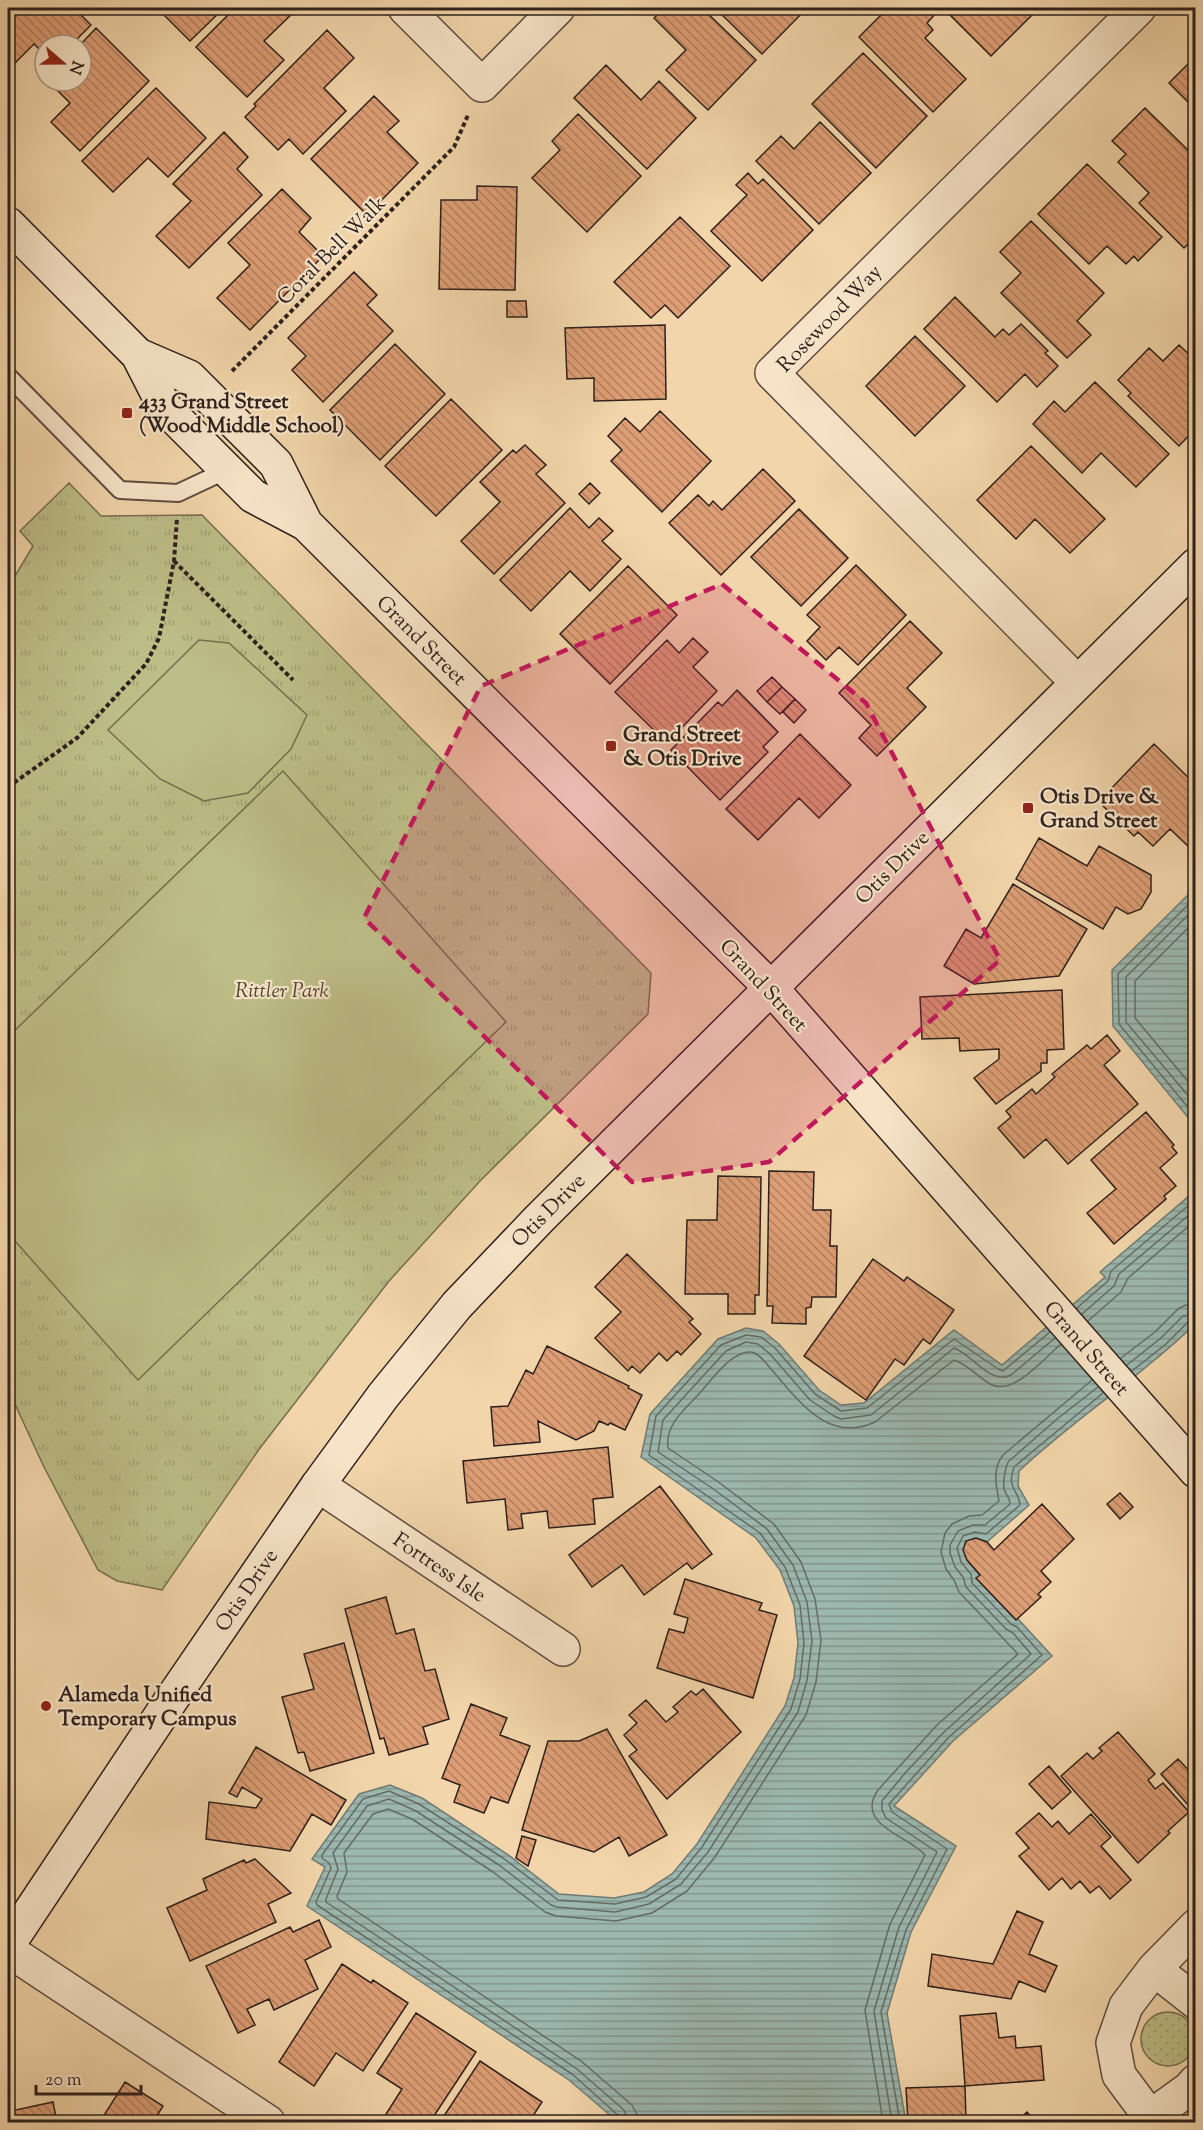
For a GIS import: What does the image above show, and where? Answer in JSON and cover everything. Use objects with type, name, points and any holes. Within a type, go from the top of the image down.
[{"type":"street","points":[[405,8],[482,85],[558,8]]},
{"type":"street","name":"Rosewood Way","points":[[1077,682],[772,373],[1139,8]]},
{"type":"street","name":"Grand Street","points":[[8,224],[138,355],[165,408],[253,496],[306,524],[771,988],[1196,1471]]},
{"type":"street","name":"Grand Street","points":[[138,355],[189,377],[276,464],[306,524]]},
{"type":"street","name":"Otis Drive","points":[[8,1945],[318,1485],[384,1396],[457,1305],[539,1219],[1196,565]]},
{"type":"street","name":"Fortress Isle","points":[[318,1485],[563,1649]]},
{"type":"street","points":[[1196,1926],[1154,1969],[1126,2006],[1113,2043],[1119,2074],[1152,2120],[1196,2081]]},
{"type":"street","points":[[8,1950],[268,2122]]},
{"type":"street","points":[[1154,1969],[1196,2002]]},
{"type":"lane","points":[[8,376],[120,490],[178,493],[227,470]]},
{"type":"path","name":"Coral Bell Walk","points":[[208,396],[454,147],[482,85]]},
{"type":"path","points":[[8,787],[78,738],[146,664],[159,638],[174,561],[178,493]]},
{"type":"path","points":[[174,561],[292,680]]},
{"type":"highlighted area","points":[[722,584],[866,703],[1000,960],[769,1162],[632,1182],[364,918],[481,686]]},
{"type":"green space","name":"Rittler Park","points":[[69,483],[101,516],[202,515],[651,973],[648,1014],[480,1181],[389,1281],[260,1448],[162,1590],[117,1581],[98,1570],[44,1467],[8,1389],[8,583],[15,576],[33,546],[20,531]]},
{"type":"green space","points":[[199,640],[229,643],[307,715],[291,749],[248,793],[204,801],[160,779],[108,730]]},
{"type":"green space","points":[[283,771],[506,1022],[138,1380],[8,1233],[8,1037]]},
{"type":"green space","points":[[1163,2012],[1173,2012],[1183,2016],[1191,2024],[1195,2039],[1191,2054],[1183,2062],[1173,2066],[1163,2066],[1153,2062],[1145,2054],[1141,2044],[1141,2034],[1145,2024],[1153,2016]]},
{"type":"water","points":[[1195,888],[1195,1126],[1113,1026],[1112,970]]},
{"type":"water","points":[[1195,1191],[1195,1330],[1192,1327],[1019,1471],[1018,1486],[1029,1505],[987,1542],[976,1538],[966,1541],[966,1555],[980,1575],[977,1579],[1052,1656],[953,1741],[894,1806],[956,1846],[911,1932],[887,2013],[906,2122],[618,2122],[569,2080],[307,1906],[325,1867],[312,1859],[359,1794],[390,1785],[422,1798],[507,1854],[559,1894],[614,1898],[644,1892],[672,1874],[697,1844],[785,1706],[794,1678],[798,1643],[794,1606],[780,1570],[756,1538],[641,1457],[650,1414],[718,1339],[746,1328],[763,1331],[779,1344],[819,1390],[841,1405],[864,1403],[954,1330],[1002,1365],[1105,1277],[1100,1272]]},
{"type":"building","points":[[8,8],[74,8],[91,25],[83,33],[33,33],[33,45],[8,70]]},
{"type":"building","points":[[157,8],[224,8],[190,41]]},
{"type":"building","points":[[235,8],[298,8],[264,41],[284,60],[247,97],[196,47]]},
{"type":"building","points":[[664,8],[702,8],[756,60],[708,110],[666,70],[686,50],[654,18]]},
{"type":"building","points":[[715,8],[807,8],[762,54]]},
{"type":"building","points":[[886,8],[932,8],[937,12],[927,23],[933,30],[925,38],[966,79],[933,112],[859,37]]},
{"type":"building","points":[[943,8],[1039,8],[991,56]]},
{"type":"building","points":[[96,28],[149,81],[80,151],[51,122],[70,103],[60,93],[93,93],[91,33]]},
{"type":"building","points":[[327,30],[354,58],[324,88],[346,111],[303,154],[289,139],[278,150],[245,117],[256,106],[254,104]]},
{"type":"building","points":[[863,53],[927,116],[876,168],[812,104]]},
{"type":"building","points":[[1196,56],[1196,110],[1169,83]]},
{"type":"building","points":[[606,65],[641,100],[659,81],[696,118],[647,169],[574,98]]},
{"type":"building","points":[[156,88],[206,138],[168,177],[148,158],[113,192],[82,161]]},
{"type":"building","points":[[374,96],[399,121],[387,132],[418,163],[367,215],[311,159]]},
{"type":"building","points":[[1145,108],[1196,158],[1196,202],[1189,209],[1196,215],[1196,236],[1184,248],[1139,203],[1149,193],[1118,162],[1126,154],[1112,141]]},
{"type":"building","points":[[578,114],[641,176],[587,232],[532,178],[560,150],[552,141]]},
{"type":"building","points":[[820,122],[871,173],[819,224],[756,161],[781,136],[794,149]]},
{"type":"building","points":[[224,132],[248,157],[237,169],[262,195],[189,268],[156,236],[191,201],[173,184]]},
{"type":"building","points":[[1087,164],[1162,237],[1138,261],[1134,256],[1126,264],[1107,246],[1089,264],[1038,214]]},
{"type":"building","points":[[748,173],[758,184],[763,179],[813,230],[762,281],[711,231],[747,195],[736,185]]},
{"type":"building","points":[[477,186],[517,187],[515,290],[439,289],[441,200],[477,200]]},
{"type":"building","points":[[282,189],[311,218],[299,232],[323,256],[250,330],[217,298],[250,265],[228,243]]},
{"type":"building","points":[[680,217],[730,266],[678,318],[665,305],[651,318],[614,282]]},
{"type":"building","points":[[1031,221],[1104,293],[1077,321],[1091,335],[1067,358],[1001,293],[1021,273],[1000,252]]},
{"type":"building","points":[[354,272],[377,295],[367,305],[393,331],[323,402],[292,370],[306,356],[288,338]]},
{"type":"building","points":[[955,297],[995,337],[1003,329],[1009,335],[1021,324],[1048,351],[1045,353],[1058,366],[1037,387],[1025,374],[997,402],[924,329]]},
{"type":"building","points":[[507,301],[526,301],[527,317],[507,317]]},
{"type":"building","points":[[665,325],[666,399],[594,401],[594,378],[567,379],[565,328]]},
{"type":"building","points":[[915,336],[965,386],[915,436],[866,386]]},
{"type":"building","points":[[395,344],[445,394],[380,460],[330,410]]},
{"type":"building","points":[[1179,345],[1196,361],[1196,428],[1179,446],[1128,396],[1131,393],[1118,380],[1149,348],[1163,361]]},
{"type":"building","points":[[1095,382],[1169,454],[1136,487],[1101,453],[1082,473],[1033,424],[1054,401],[1065,412]]},
{"type":"building","points":[[451,399],[502,450],[436,516],[385,466]]},
{"type":"building","points":[[660,411],[711,461],[662,512],[611,461],[622,450],[608,436],[625,418],[640,432]]},
{"type":"building","points":[[525,445],[546,465],[536,474],[565,503],[494,574],[461,541],[500,502],[480,482],[513,450],[516,453]]},
{"type":"building","points":[[1031,446],[1105,519],[1070,553],[1035,519],[1016,539],[977,500]]},
{"type":"building","points":[[763,469],[795,501],[721,575],[669,523],[698,495],[709,506],[713,501],[722,510]]},
{"type":"building","points":[[590,483],[600,493],[589,504],[579,494]]},
{"type":"building","points":[[570,508],[589,528],[599,518],[613,531],[602,541],[621,559],[590,591],[570,571],[531,611],[500,580]]},
{"type":"building","points":[[799,509],[848,558],[801,606],[751,557]]},
{"type":"building","points":[[856,565],[906,615],[858,665],[839,647],[826,660],[807,641],[820,627],[807,615]]},
{"type":"building","points":[[628,566],[677,615],[610,684],[560,634]]},
{"type":"building","points":[[910,621],[942,653],[907,688],[926,707],[877,756],[859,738],[871,725],[839,693]]},
{"type":"building","points":[[693,638],[708,652],[693,667],[717,691],[667,743],[615,692],[667,640],[679,653]]},
{"type":"building","points":[[772,677],[782,687],[767,702],[757,691]]},
{"type":"building","points":[[782,687],[795,699],[780,714],[767,702]]},
{"type":"building","points":[[737,690],[778,732],[763,747],[768,752],[720,800],[671,750],[718,702],[722,706]]},
{"type":"building","points":[[795,699],[806,710],[794,723],[783,712]]},
{"type":"building","points":[[800,734],[851,785],[819,818],[799,798],[758,840],[726,809]]},
{"type":"building","points":[[1154,744],[1196,785],[1196,844],[1191,849],[1170,829],[1153,846],[1138,832],[1134,836],[1103,806],[1107,802],[1103,797]]},
{"type":"building","points":[[1039,838],[1087,866],[1099,846],[1151,875],[1151,892],[1141,909],[1128,914],[1116,907],[1103,929],[1016,879]]},
{"type":"building","points":[[1013,884],[1087,929],[1059,976],[974,984],[944,966],[966,929],[981,938]]},
{"type":"building","points":[[1062,990],[1064,1049],[1047,1050],[1047,1063],[1041,1063],[1041,1071],[996,1104],[974,1078],[999,1059],[999,1049],[960,1051],[959,1038],[922,1039],[920,997]]},
{"type":"building","points":[[1107,1035],[1120,1051],[1104,1065],[1138,1104],[1068,1164],[1046,1139],[1024,1158],[998,1128],[1011,1117],[1006,1111],[1032,1089],[1036,1094],[1055,1077],[1052,1074],[1087,1045],[1091,1049]]},
{"type":"building","points":[[1146,1112],[1174,1145],[1172,1147],[1177,1153],[1160,1168],[1176,1186],[1164,1196],[1166,1199],[1114,1244],[1087,1213],[1116,1189],[1091,1160]]},
{"type":"building","points":[[769,1171],[814,1172],[813,1210],[831,1210],[830,1246],[837,1246],[836,1297],[812,1297],[811,1307],[806,1308],[806,1324],[772,1323],[773,1306],[767,1306]]},
{"type":"building","points":[[718,1176],[761,1177],[759,1295],[755,1295],[755,1314],[728,1314],[728,1294],[685,1294],[687,1220],[717,1220]]},
{"type":"building","points":[[627,1254],[693,1319],[689,1322],[701,1334],[681,1355],[677,1351],[667,1361],[659,1353],[640,1373],[632,1366],[628,1371],[595,1338],[621,1312],[595,1287]]},
{"type":"building","points":[[873,1259],[904,1281],[907,1277],[954,1310],[930,1344],[923,1339],[904,1365],[895,1359],[866,1400],[804,1356]]},
{"type":"building","points":[[547,1346],[629,1386],[628,1388],[642,1395],[625,1430],[599,1421],[594,1431],[576,1440],[538,1421],[540,1442],[494,1446],[491,1407],[508,1406],[526,1370],[533,1374]]},
{"type":"building","points":[[608,1447],[613,1497],[593,1499],[595,1524],[549,1528],[547,1511],[521,1514],[523,1528],[508,1530],[505,1499],[467,1503],[463,1461]]},
{"type":"building","points":[[660,1486],[712,1554],[692,1569],[687,1563],[644,1595],[622,1565],[592,1587],[569,1555]]},
{"type":"building","points":[[1120,1493],[1133,1507],[1120,1519],[1107,1504]]},
{"type":"building","points":[[1042,1504],[1074,1539],[1041,1571],[1051,1582],[1038,1594],[1041,1597],[1016,1620],[976,1578],[980,1575],[967,1560],[963,1550],[966,1541],[976,1538],[987,1542],[994,1550]]},
{"type":"building","points":[[685,1579],[762,1603],[759,1610],[777,1615],[753,1698],[657,1668],[669,1629],[684,1633],[688,1618],[674,1614]]},
{"type":"building","points":[[386,1597],[396,1634],[414,1629],[425,1671],[435,1669],[449,1719],[423,1727],[428,1744],[389,1755],[384,1738],[380,1739],[345,1609]]},
{"type":"building","points":[[344,1643],[374,1753],[310,1771],[304,1752],[298,1753],[282,1697],[314,1689],[304,1654]]},
{"type":"building","points":[[703,1689],[741,1732],[667,1799],[629,1756],[637,1750],[624,1735],[637,1723],[629,1715],[646,1700],[666,1722],[678,1712],[673,1707],[691,1691],[696,1695]]},
{"type":"building","points":[[471,1704],[507,1718],[500,1735],[530,1746],[508,1803],[491,1797],[484,1813],[454,1802],[460,1785],[442,1778]]},
{"type":"building","points":[[607,1729],[667,1835],[629,1856],[619,1837],[594,1852],[522,1830],[548,1741],[579,1741]]},
{"type":"building","points":[[1118,1732],[1155,1774],[1148,1780],[1155,1789],[1163,1783],[1189,1812],[1138,1863],[1061,1776],[1087,1753],[1093,1759],[1102,1751],[1099,1748]]},
{"type":"building","points":[[256,1747],[346,1800],[331,1825],[312,1814],[290,1851],[206,1839],[209,1802],[256,1808],[262,1799],[242,1787],[237,1797],[229,1793]]},
{"type":"building","points":[[1178,1759],[1194,1776],[1196,1774],[1196,1814],[1161,1774]]},
{"type":"building","points":[[1049,1766],[1071,1792],[1052,1809],[1029,1784]]},
{"type":"building","points":[[1039,1813],[1052,1827],[1058,1821],[1069,1834],[1091,1814],[1111,1837],[1101,1846],[1131,1880],[1110,1899],[1099,1886],[1090,1893],[1080,1881],[1071,1889],[1062,1878],[1049,1890],[1019,1856],[1029,1848],[1016,1833]]},
{"type":"building","points":[[522,1836],[536,1840],[528,1866],[516,1858]]},
{"type":"building","points":[[255,1859],[291,1893],[268,1904],[276,1922],[190,1961],[167,1908],[207,1890],[203,1879],[244,1860],[246,1863]]},
{"type":"building","points":[[1017,1911],[1043,1922],[1029,1954],[1057,1966],[1045,1992],[1019,1981],[1011,1999],[928,1986],[932,1954],[993,1964]]},
{"type":"building","points":[[319,1920],[331,1947],[305,1960],[318,1989],[274,2010],[269,1999],[247,2009],[255,2025],[238,2033],[206,1966],[290,1927],[293,1932]]},
{"type":"building","points":[[342,1964],[371,1983],[373,1980],[408,2003],[363,2071],[336,2053],[314,2086],[279,2062]]},
{"type":"building","points":[[416,2013],[476,2052],[430,2122],[381,2122],[402,2089],[377,2073]]},
{"type":"building","points":[[996,2013],[999,2038],[1015,2036],[1016,2048],[1041,2046],[1044,2080],[965,2086],[960,2016]]},
{"type":"building","points":[[480,2061],[542,2102],[529,2122],[440,2122]]},
{"type":"building","points":[[125,2082],[163,2106],[153,2122],[105,2122],[101,2120]]},
{"type":"building","points":[[965,2086],[966,2122],[908,2122],[906,2088]]},
{"type":"building","points":[[53,2102],[57,2122],[14,2122],[11,2111]]},
{"type":"building","points":[[1027,2112],[1036,2122],[1016,2122]]},
{"type":"place","name":"433 Grand Street (Wood Middle School)","points":[[127,413]]},
{"type":"place","name":"Grand Street & Otis Drive","points":[[611,746]]},
{"type":"place","name":"Otis Drive & Grand Street","points":[[1028,808]]},
{"type":"place","name":"Alameda Unified Temporary Campus","points":[[46,1706]]}]
